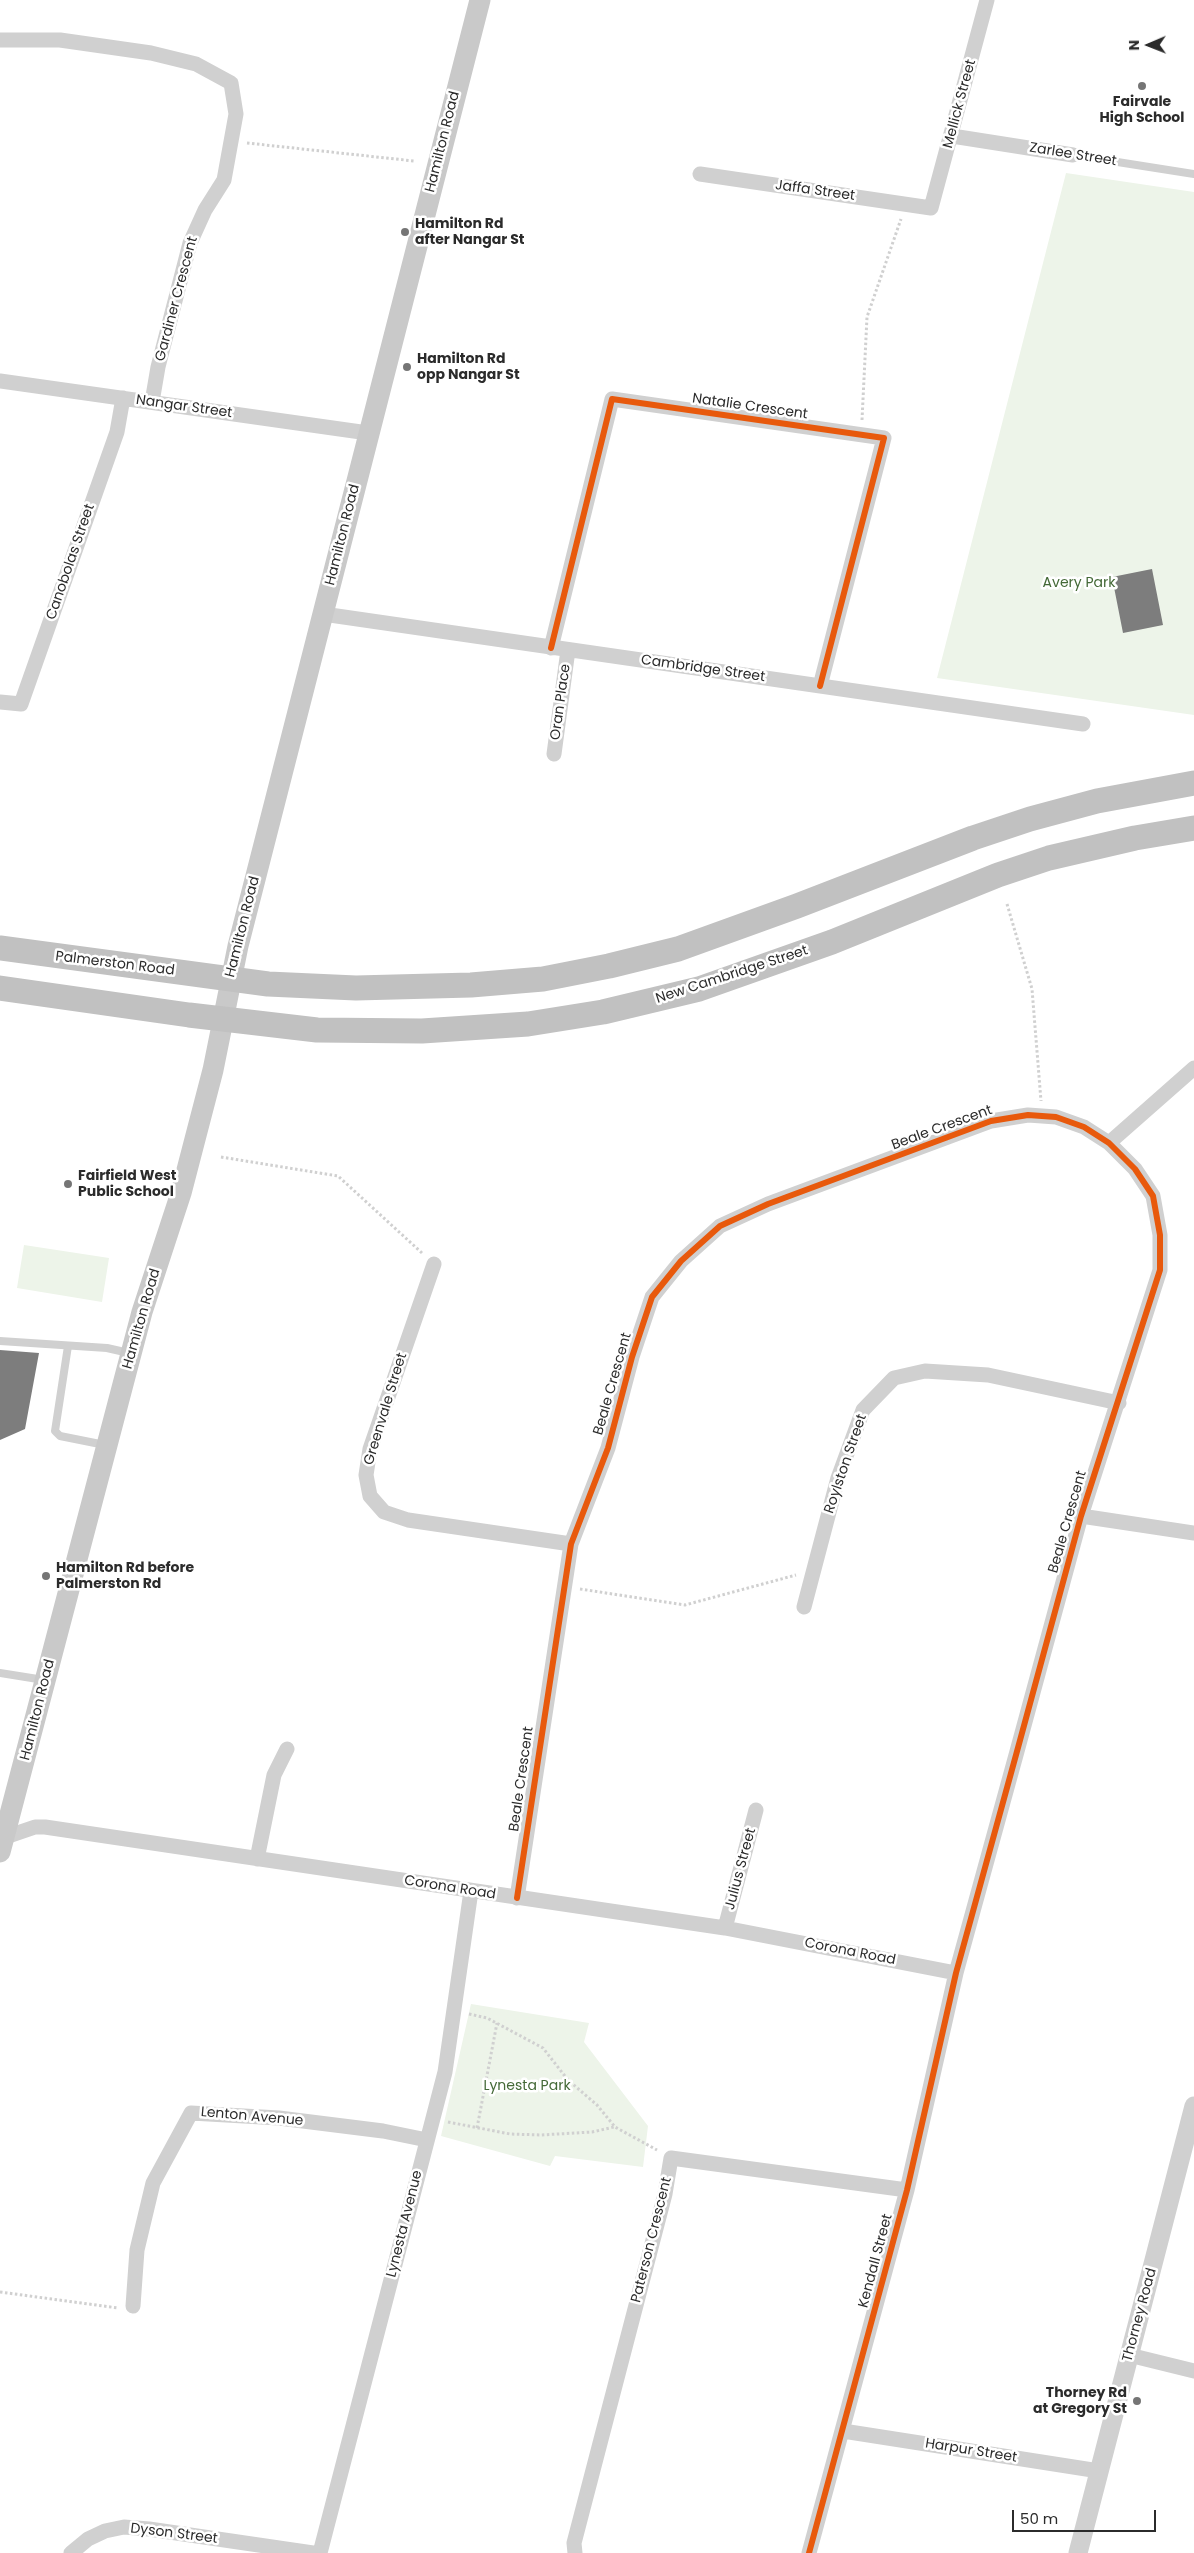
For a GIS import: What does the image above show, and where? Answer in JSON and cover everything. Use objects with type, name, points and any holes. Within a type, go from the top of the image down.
[{"type":"highway","points":[[230,979],[268,984],[356,988],[428,987],[515,982],[609,966],[678,949],[797,906],[973,838],[1030,819],[1126,794],[1194,783]]},
{"type":"highway","name":"New Cambridge Street","points":[[223,1020],[317,1030],[422,1031],[528,1024],[603,1012],[700,989],[1049,858],[1135,838],[1194,828]]},
{"type":"highway","name":"Palmerston Road","points":[[0,948],[230,979]]},
{"type":"highway","points":[[0,988],[223,1020]]},
{"type":"main road","name":"Hamilton Road","points":[[1,1844],[142,1312],[180,1193],[213,1070],[230,979],[480,0]]},
{"type":"street","name":"Mellick Street","points":[[931,208],[952,136],[987,0]]},
{"type":"street","name":"Gardiner Crescent","points":[[0,40],[60,40],[151,53],[196,64],[230,83],[236,114],[224,180],[205,210],[190,243],[158,367],[152,402]]},
{"type":"street","name":"Zarlee Street","points":[[952,136],[1073,155]]},
{"type":"street","name":"Jaffa Street","points":[[700,174],[931,208]]},
{"type":"street","name":"Nangar Street","points":[[0,381],[368,433]]},
{"type":"street","name":"Canobolas Street","points":[[0,702],[21,704],[117,432],[123,398]]},
{"type":"street","name":"Natalie Crescent","points":[[551,648],[612,399],[884,438],[820,686]]},
{"type":"street","name":"Cambridge Street","points":[[323,614],[1083,724]]},
{"type":"street","name":"Oran Place","points":[[554,754],[568,650]]},
{"type":"street","points":[[1109,1143],[1194,1068]]},
{"type":"street","name":"Beale Crescent","points":[[517,1898],[571,1544],[608,1448],[632,1357],[652,1296],[681,1261],[720,1226],[768,1204],[991,1121],[1028,1115],[1056,1117],[1084,1127],[1109,1143],[1135,1169],[1153,1196],[1160,1235],[1160,1270],[1119,1403],[1081,1516],[956,1972]]},
{"type":"street","name":"Greenvale Street","points":[[434,1264],[370,1449],[366,1475],[370,1496],[384,1512],[408,1520],[571,1544]]},
{"type":"street","name":"Roylston Street","points":[[804,1607],[838,1478],[863,1410],[894,1378],[925,1371],[988,1375],[1119,1403]]},
{"type":"street","points":[[1081,1516],[1194,1533]]},
{"type":"street","points":[[257,1859],[274,1776],[287,1749]]},
{"type":"street","name":"Julius Street","points":[[726,1928],[756,1810]]},
{"type":"street","name":"Corona Road","points":[[1,1844],[35,1827],[45,1827],[471,1892],[726,1928],[956,1972]]},
{"type":"street","name":"Lynesta Avenue","points":[[320,2553],[445,2072],[471,1892]]},
{"type":"street","name":"Kendall Street","points":[[809,2553],[907,2190],[956,1972]]},
{"type":"street","name":"Thorney Road","points":[[1078,2553],[1194,2106]]},
{"type":"street","name":"Lenton Avenue","points":[[133,2306],[137,2250],[153,2183],[190,2112],[280,2118],[383,2131],[427,2140]]},
{"type":"street","name":"Paterson Crescent","points":[[575,2553],[574,2543],[665,2194],[671,2158],[907,2190]]},
{"type":"street","points":[[1130,2355],[1194,2371]]},
{"type":"street","name":"Harpur Street","points":[[843,2431],[1099,2471]]},
{"type":"street","name":"Dyson Street","points":[[71,2553],[104,2531],[124,2527],[149,2528],[313,2553]]},
{"type":"lane","name":"Zarlee Street","points":[[1073,155],[1194,174]]},
{"type":"lane","points":[[0,1341],[107,1348],[131,1354]]},
{"type":"lane","points":[[68,1346],[55,1431],[60,1436],[107,1446]]},
{"type":"lane","points":[[0,1674],[46,1680]]},
{"type":"path","points":[[231,141],[414,161]]},
{"type":"path","points":[[862,420],[867,318],[899,226]]},
{"type":"path","points":[[1007,904],[1032,989],[1043,1116]]},
{"type":"path","points":[[220,1158],[338,1176],[434,1264]]},
{"type":"path","points":[[564,1587],[685,1606],[814,1570]]},
{"type":"path","points":[[454,2010],[497,2024],[542,2048],[568,2080],[597,2105],[614,2127],[671,2158]]},
{"type":"path","points":[[477,2128],[497,2024]]},
{"type":"path","points":[[432,2119],[510,2134],[541,2135],[592,2132],[614,2127]]},
{"type":"path","points":[[0,2292],[122,2308],[133,2306]]},
{"type":"green space","name":"Avery Park","points":[[1066,173],[1194,192],[1194,715],[937,678]]},
{"type":"green space","points":[[24,1245],[109,1258],[102,1302],[17,1288]]},
{"type":"green space","name":"Lynesta Park","points":[[471,2004],[589,2023],[584,2042],[648,2126],[643,2167],[555,2156],[550,2166],[441,2136]]},
{"type":"building","points":[[1152,569],[1163,625],[1123,633],[1112,577]]},
{"type":"building","points":[[0,1350],[39,1353],[25,1429],[0,1440]]},
{"type":"cycle path","points":[[551,648],[612,399],[884,438],[820,686]]},
{"type":"cycle path","points":[[517,1898],[571,1544],[608,1448],[632,1357],[652,1297],[681,1261],[720,1226],[768,1204],[991,1121],[1028,1115],[1056,1117],[1084,1127],[1109,1143],[1135,1169],[1153,1196],[1160,1235],[1160,1270],[1081,1516],[956,1973],[907,2190],[809,2553]]},
{"type":"place","name":"Fairvale High School","points":[[1142,86]]},
{"type":"place","name":"Hamilton Rd after Nangar St","points":[[405,232]]},
{"type":"place","name":"Hamilton Rd opp Nangar St","points":[[407,367]]},
{"type":"place","name":"Fairfield West Public School","points":[[68,1184]]},
{"type":"place","name":"Hamilton Rd before Palmerston Rd","points":[[46,1576]]},
{"type":"place","name":"Thorney Rd at Gregory St","points":[[1137,2401]]}]
